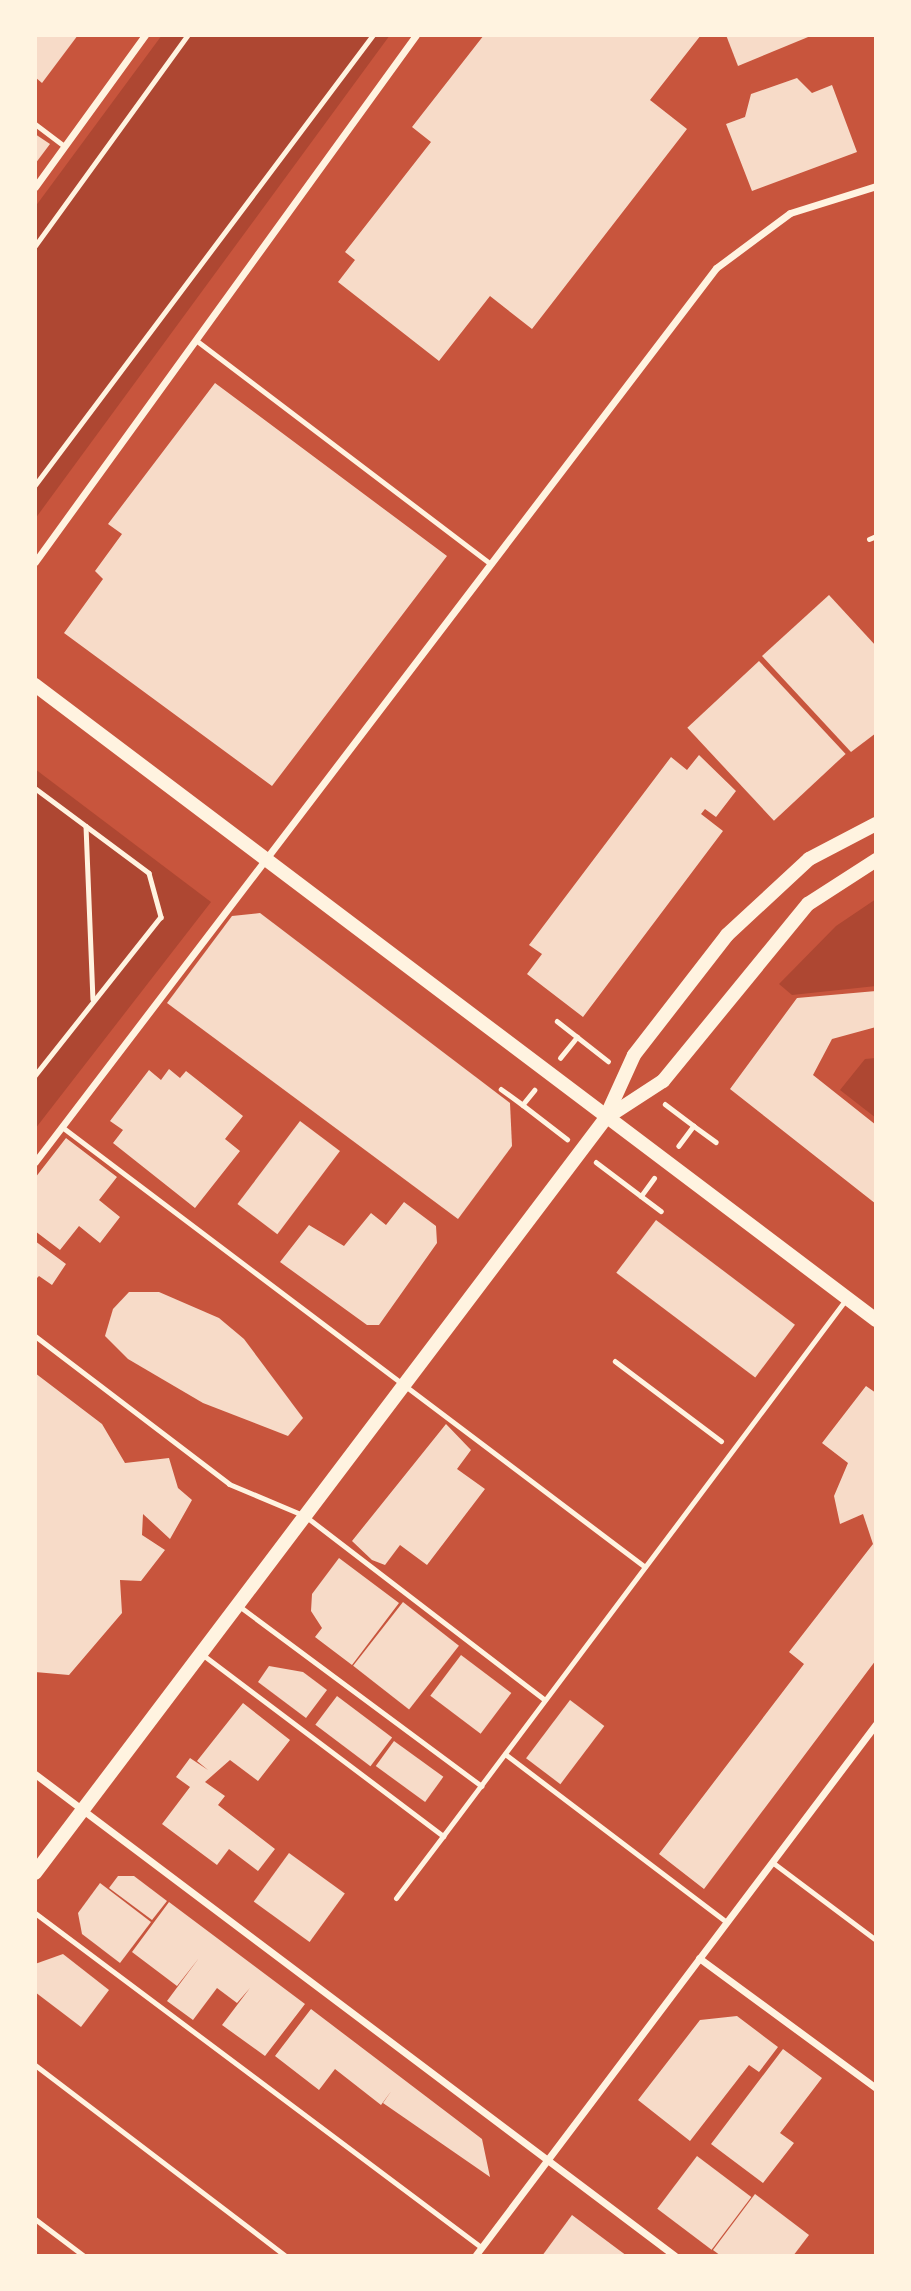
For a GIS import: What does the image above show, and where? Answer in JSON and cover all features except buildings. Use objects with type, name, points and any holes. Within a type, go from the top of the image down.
[{"type":"main road","points":[[35,685],[605,1119],[876,1320]]},
{"type":"main road","points":[[35,1873],[605,1119],[634,1055],[727,935],[809,859],[876,824]]},
{"type":"main road","points":[[605,1119],[663,1081],[808,904],[876,860]]},
{"type":"street","points":[[35,187],[145,35]]},
{"type":"street","points":[[35,562],[416,35]]},
{"type":"street","points":[[35,1162],[488,562],[716,268],[790,214],[876,186]]},
{"type":"street","points":[[475,2256],[876,1724]]},
{"type":"street","points":[[35,1774],[675,2256]]},
{"type":"street","points":[[699,1958],[876,2088]]},
{"type":"lane","points":[[35,124],[64,146]]},
{"type":"lane","points":[[197,341],[488,562]]},
{"type":"lane","points":[[869,539],[876,537]]},
{"type":"lane","points":[[62,1127],[645,1567]]},
{"type":"lane","points":[[397,1898],[847,1298]]},
{"type":"lane","points":[[35,1336],[229,1484],[305,1516],[545,1700]]},
{"type":"lane","points":[[238,1605],[481,1786]]},
{"type":"lane","points":[[201,1654],[443,1836]]},
{"type":"lane","points":[[505,1754],[726,1923]]},
{"type":"lane","points":[[772,1862],[876,1940]]},
{"type":"lane","points":[[35,1913],[481,2247]]},
{"type":"lane","points":[[35,2065],[286,2256]]},
{"type":"lane","points":[[35,2219],[84,2256]]},
{"type":"path","points":[[35,246],[188,35]]},
{"type":"path","points":[[35,485],[373,35]]},
{"type":"path","points":[[35,788],[149,873],[160,916],[35,1076]]},
{"type":"path","points":[[86,825],[94,1001]]},
{"type":"path","points":[[557,1021],[577,1037]]},
{"type":"path","points":[[501,1089],[523,1105]]},
{"type":"path","points":[[694,1126],[716,1142]]},
{"type":"path","points":[[641,1196],[661,1211]]},
{"type":"path","points":[[615,1361],[733,1450]]},
{"type":"shaded area","points":[[162,35],[390,35],[35,519],[35,207]]},
{"type":"shaded area","points":[[35,769],[211,902],[35,1129]]},
{"type":"shaded area","points":[[876,899],[876,986],[792,995],[779,984],[836,926]]},
{"type":"shaded area","points":[[876,1058],[876,1118],[840,1090],[865,1059]]}]
